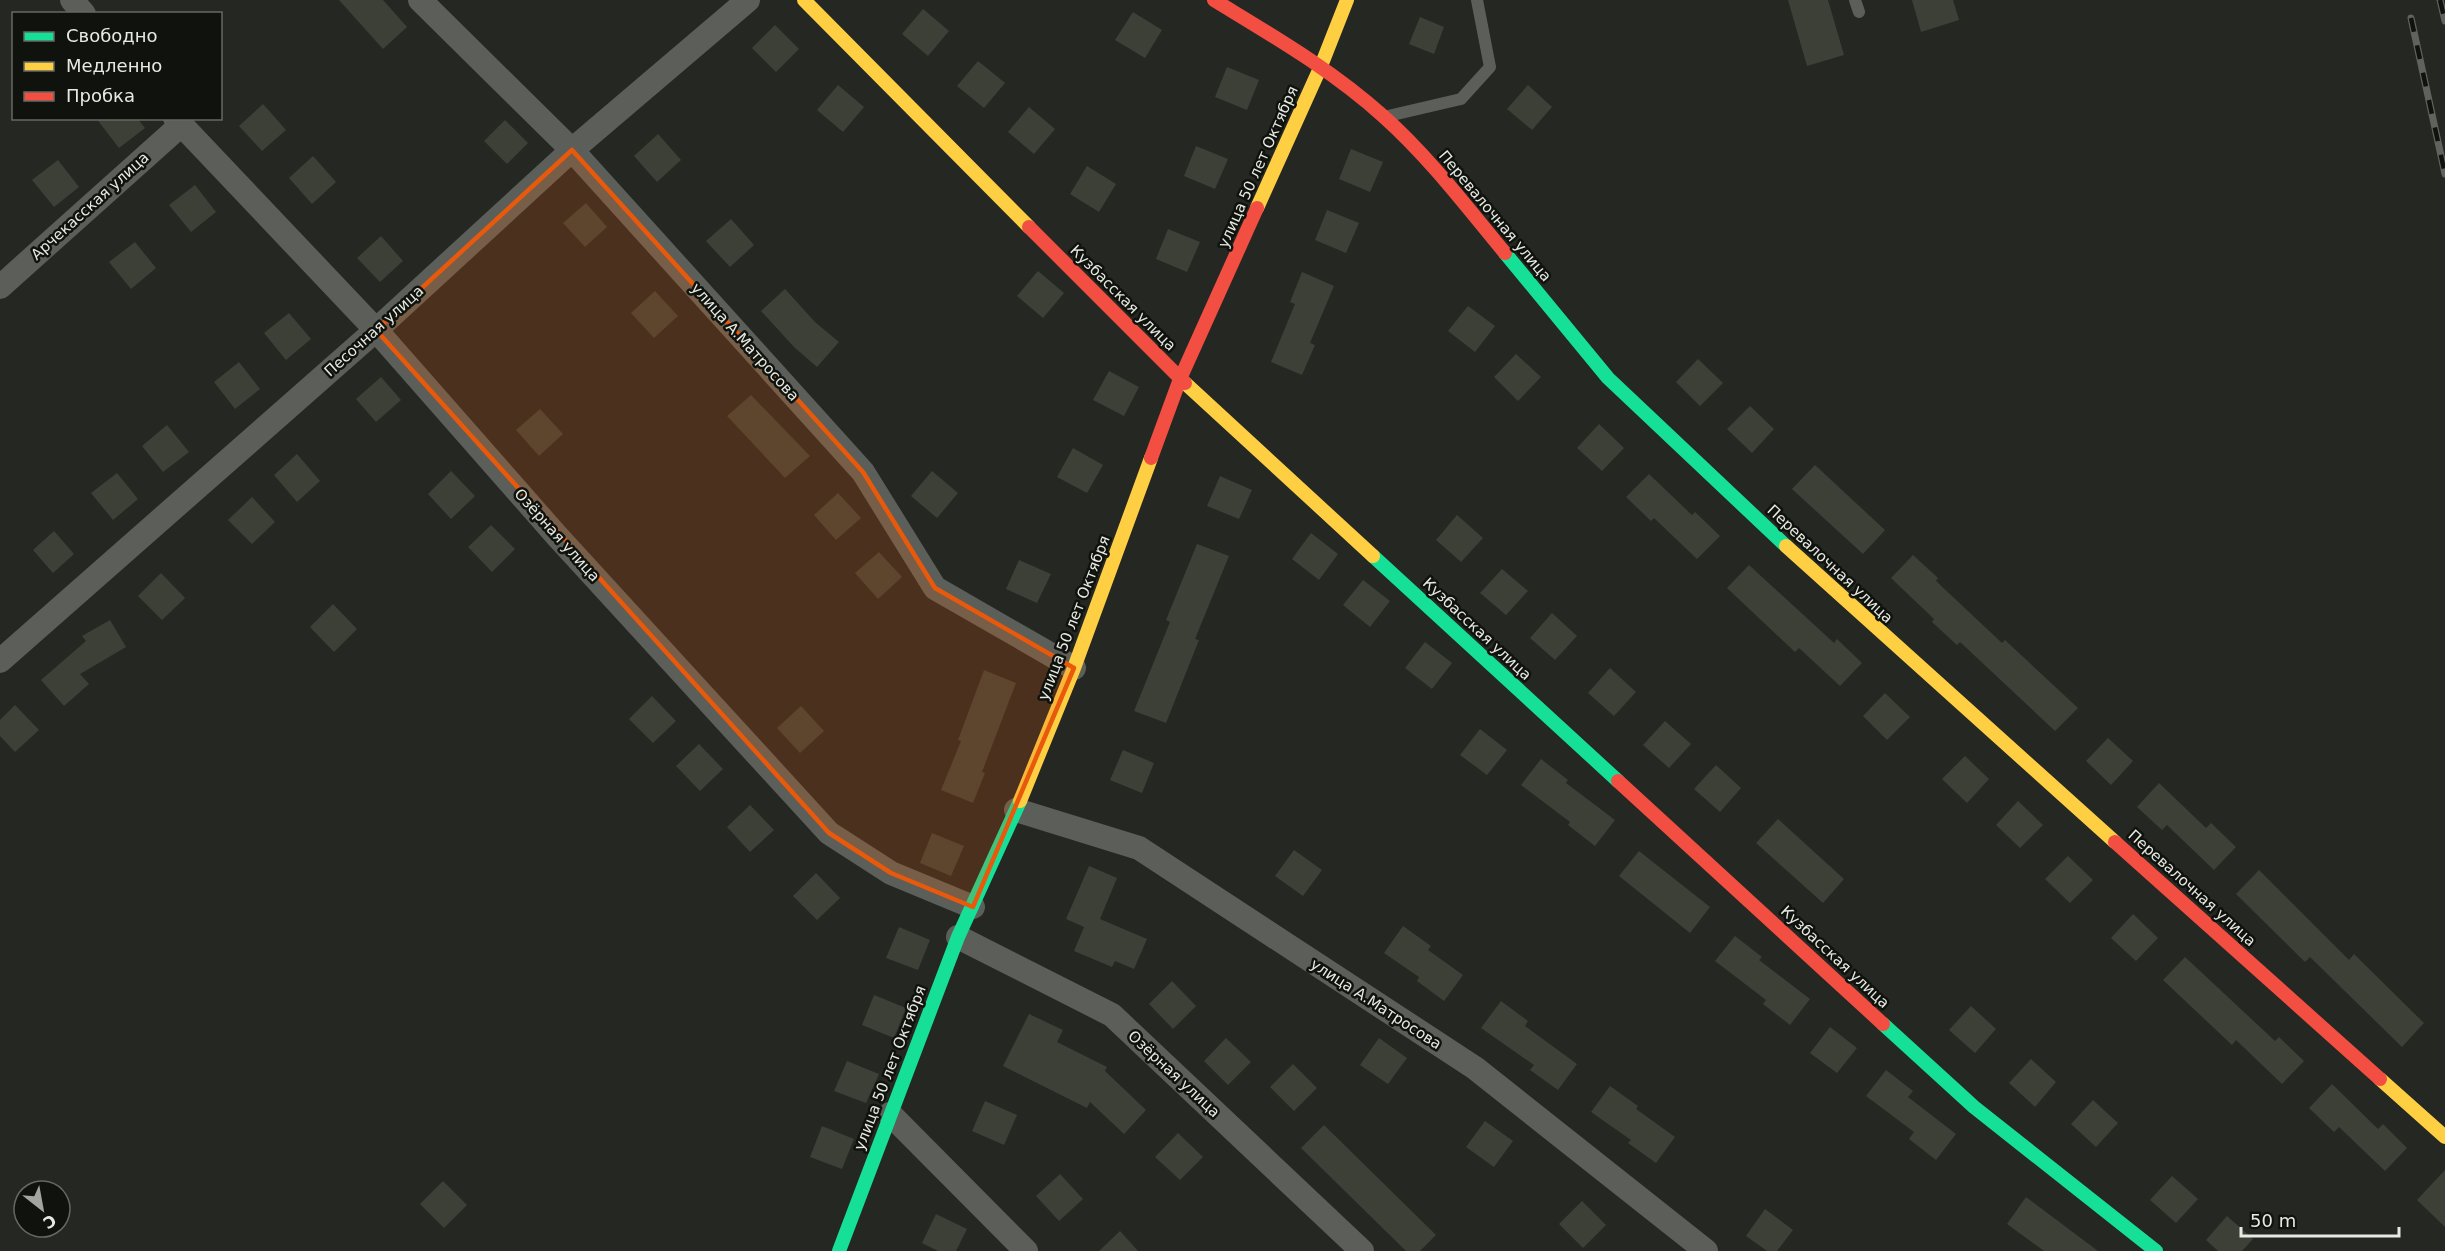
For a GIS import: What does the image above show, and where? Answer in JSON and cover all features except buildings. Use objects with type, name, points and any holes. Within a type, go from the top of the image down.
[{"type":"street","points":[[72,0],[82,12]]},
{"type":"street","name":"улица А.Матросова","points":[[420,0],[572,150],[863,471],[935,588],[1074,668]]},
{"type":"street","name":"Песочная улица","points":[[0,661],[376,330],[572,150],[748,0]]},
{"type":"street","name":"Кузбасская улица","points":[[804,0],[1180,379],[1974,1107],[2156,1251]]},
{"type":"street","name":"Перевалочная улица","points":[[1214,0],[1321,66],[1384,117],[1444,179],[1608,378],[1812,571],[2445,1137]]},
{"type":"street","name":"улица 50 лет Октября","points":[[838,1251],[958,937],[1016,810],[1074,668],[1180,379],[1321,66],[1347,0]]},
{"type":"street","name":"Арчекасская улица","points":[[0,287],[178,122]]},
{"type":"street","name":"Озёрная улица","points":[[178,122],[376,330],[557,536],[829,833],[891,873],[973,907]]},
{"type":"street","name":"улица А.Матросова","points":[[1016,810],[1139,848],[1474,1068],[1706,1251]]},
{"type":"street","name":"Озёрная улица","points":[[958,937],[1112,1015],[1362,1251]]},
{"type":"street","points":[[890,1114],[1026,1251]]},
{"type":"lane","points":[[1384,117],[1461,99],[1490,67],[1477,0]]},
{"type":"highlighted area","points":[[572,150],[863,472],[935,588],[1074,668],[973,907],[891,873],[829,833],[376,330]]},
{"type":"railway","points":[[2440,0],[2445,21]]},
{"type":"railway","points":[[2411,18],[2445,174]]},
{"type":"traffic: fast","points":[[1505,253],[1608,378],[1786,546]]},
{"type":"traffic: fast","points":[[1373,556],[1618,781]]},
{"type":"traffic: fast","points":[[839,1251],[958,937],[1020,801]]},
{"type":"traffic: fast","points":[[1883,1024],[1974,1107],[2156,1251]]},
{"type":"traffic: slow","points":[[804,0],[1029,227]]},
{"type":"traffic: slow","points":[[1257,208],[1321,66],[1347,0]]},
{"type":"traffic: slow","points":[[1185,383],[1373,556]]},
{"type":"traffic: slow","points":[[1020,801],[1074,668],[1151,458]]},
{"type":"traffic: slow","points":[[1786,546],[2115,842]]},
{"type":"traffic: slow","points":[[2380,1079],[2445,1137]]},
{"type":"traffic: jam","points":[[1214,0],[1280,40],[1364,99],[1432,165],[1505,253]]},
{"type":"traffic: jam","points":[[1151,458],[1180,379],[1257,208]]},
{"type":"traffic: jam","points":[[1029,227],[1185,383]]},
{"type":"traffic: jam","points":[[1618,781],[1883,1024]]},
{"type":"traffic: jam","points":[[2115,842],[2380,1079]]}]
